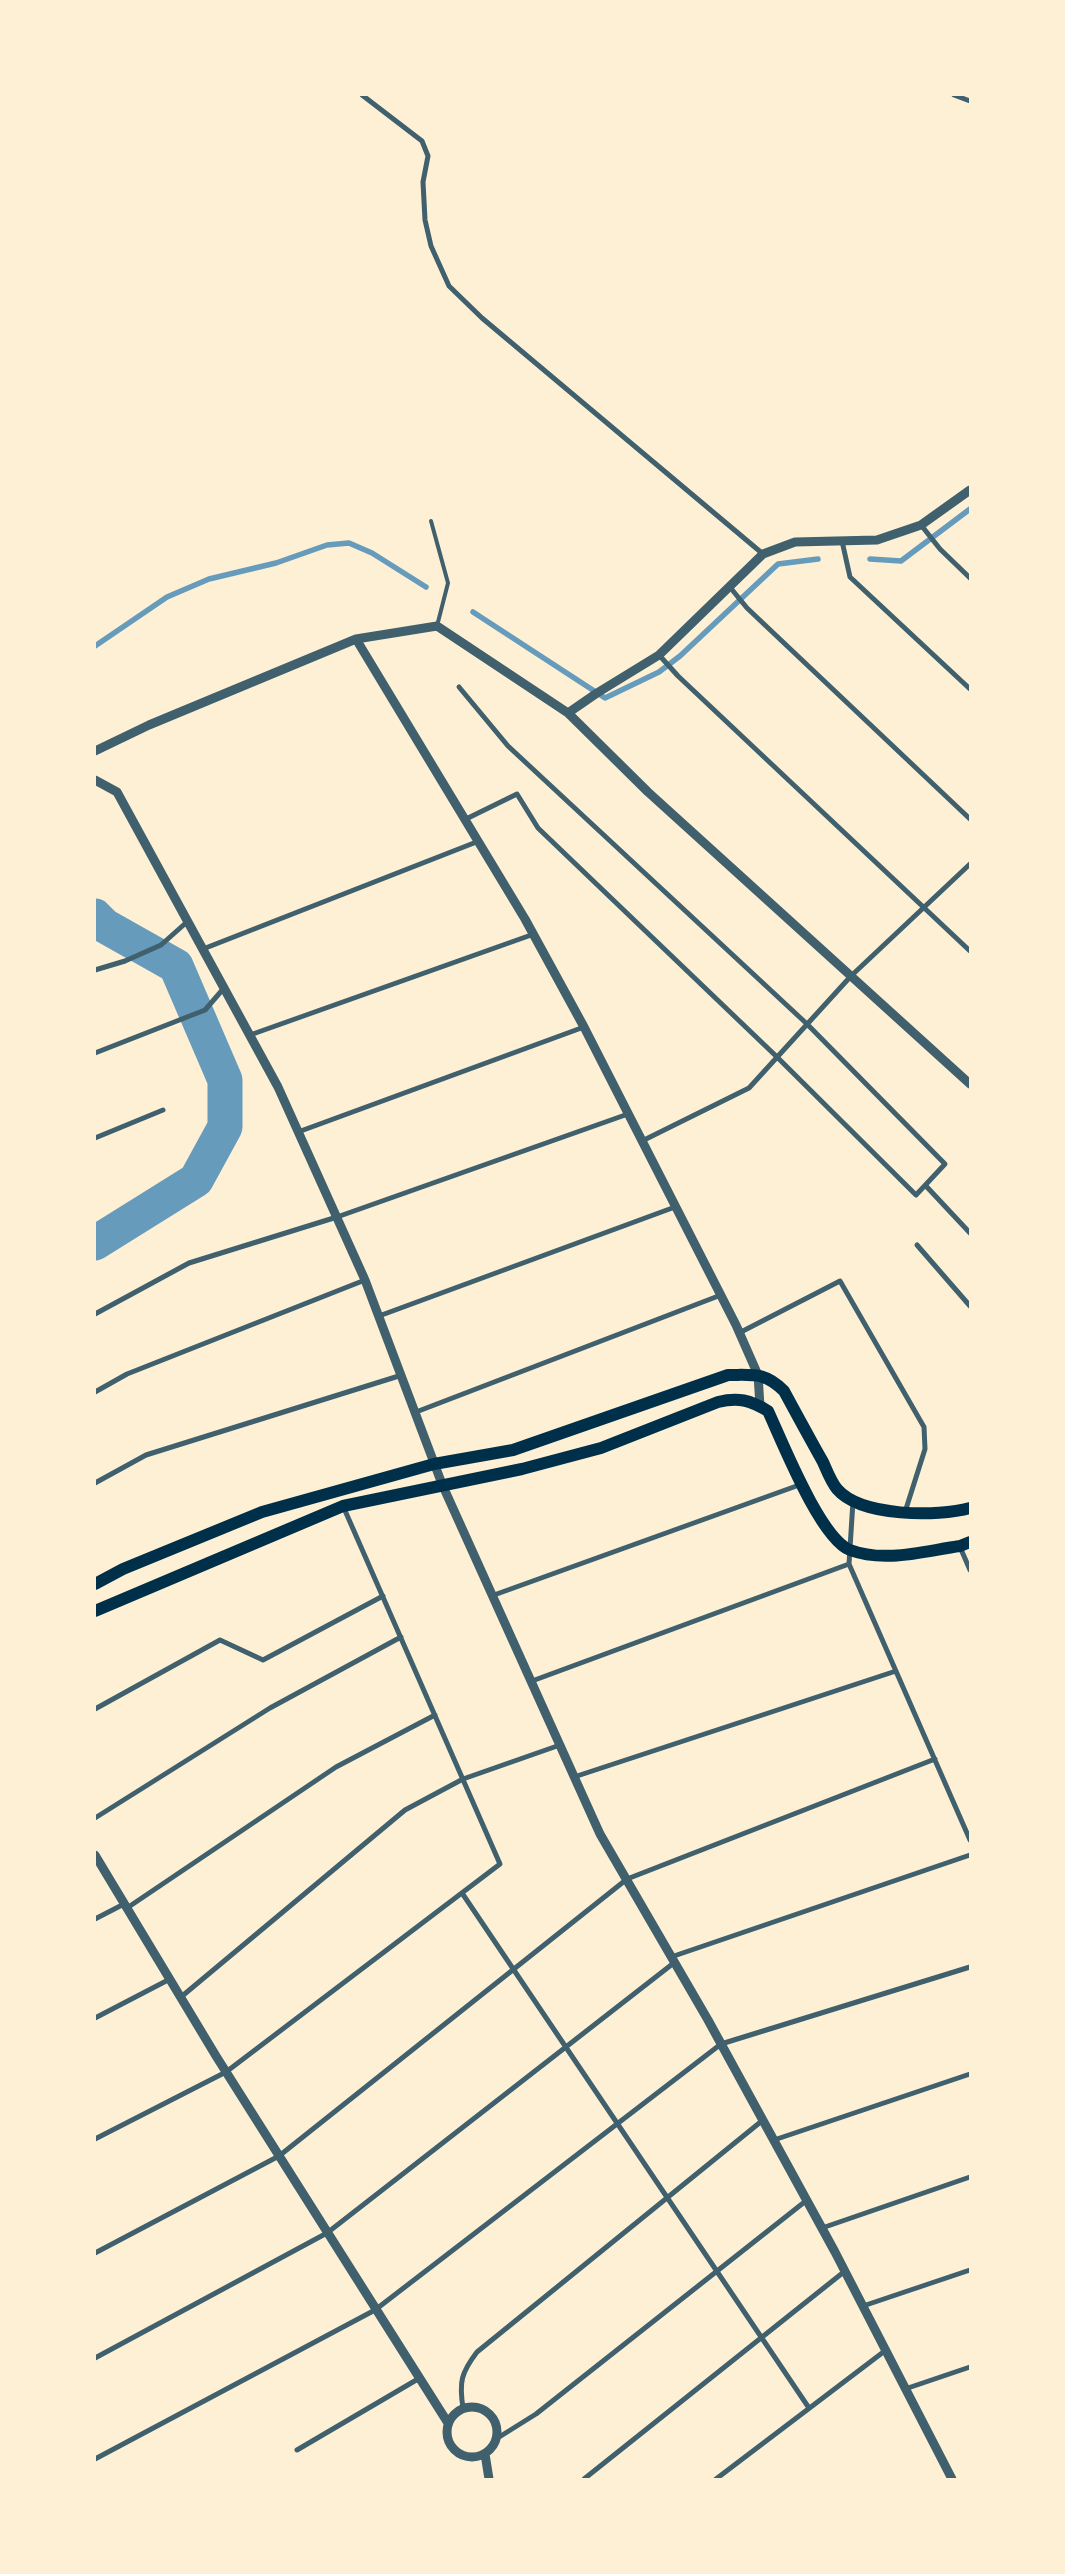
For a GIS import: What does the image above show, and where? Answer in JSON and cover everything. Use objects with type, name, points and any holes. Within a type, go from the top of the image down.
[{"type":"main road","points":[[95,1584],[123,1569],[262,1512],[434,1464],[513,1450],[728,1375],[758,1375],[773,1380],[784,1391],[838,1490],[853,1500],[873,1508],[904,1512],[936,1512],[970,1508]]},
{"type":"main road","points":[[95,1611],[343,1506],[442,1484],[522,1469],[600,1448],[718,1402],[734,1398],[753,1402],[768,1410],[802,1484],[827,1529],[848,1549],[893,1556],[965,1544]]},
{"type":"street","points":[[362,95],[422,141],[428,156],[423,182],[425,220],[431,246],[449,286],[482,318],[764,554]]},
{"type":"street","points":[[954,95],[970,101]]},
{"type":"street","points":[[568,713],[661,658],[729,586],[764,554],[796,542],[877,540],[920,525],[970,490]]},
{"type":"street","points":[[920,525],[940,549],[970,578]]},
{"type":"street","points":[[842,541],[850,577],[970,689]]},
{"type":"street","points":[[729,586],[747,608],[970,818]]},
{"type":"street","points":[[95,751],[149,725],[356,639],[437,626],[568,713],[648,792],[970,1084]]},
{"type":"street","points":[[356,639],[480,841],[534,934],[584,1027],[739,1333],[758,1375],[760,1406]]},
{"type":"street","points":[[661,658],[970,951]]},
{"type":"street","points":[[459,687],[508,746],[807,1024],[945,1164],[916,1195],[777,1057],[538,828],[517,794],[466,819]]},
{"type":"street","points":[[95,780],[117,792],[278,1087],[365,1280],[442,1484],[494,1595],[600,1834],[673,1959],[807,2200],[952,2479]]},
{"type":"street","points":[[203,949],[480,841]]},
{"type":"street","points":[[642,1141],[749,1088],[851,976],[970,864]]},
{"type":"street","points":[[95,970],[125,961],[161,945],[188,922]]},
{"type":"street","points":[[250,1035],[534,934]]},
{"type":"street","points":[[95,1053],[205,1010],[224,988]]},
{"type":"street","points":[[298,1132],[584,1027]]},
{"type":"street","points":[[95,1138],[162,1110]]},
{"type":"street","points":[[95,1314],[189,1263],[337,1217],[628,1114]]},
{"type":"street","points":[[926,1186],[970,1233]]},
{"type":"street","points":[[379,1316],[675,1207]]},
{"type":"street","points":[[917,1245],[970,1306]]},
{"type":"street","points":[[95,1392],[126,1374],[365,1280]]},
{"type":"street","points":[[739,1333],[840,1281],[924,1427],[925,1449],[904,1512]]},
{"type":"street","points":[[416,1412],[720,1295]]},
{"type":"street","points":[[95,1483],[146,1455],[402,1375]]},
{"type":"street","points":[[494,1595],[802,1484]]},
{"type":"street","points":[[853,1500],[848,1549],[849,1564],[970,1840]]},
{"type":"street","points":[[95,2139],[226,2072],[500,1864],[343,1506]]},
{"type":"street","points":[[965,1544],[970,1570]]},
{"type":"street","points":[[532,1681],[849,1564]]},
{"type":"street","points":[[95,1709],[220,1640],[263,1660],[383,1596]]},
{"type":"street","points":[[95,1818],[270,1708],[401,1637]]},
{"type":"street","points":[[574,1777],[896,1671]]},
{"type":"street","points":[[95,1919],[126,1906],[336,1767],[435,1715]]},
{"type":"street","points":[[181,1997],[405,1810],[463,1779],[560,1745]]},
{"type":"street","points":[[95,2252],[279,2156],[626,1880],[935,1759]]},
{"type":"street","points":[[95,1855],[226,2072],[448,2424]]},
{"type":"street","points":[[95,2358],[327,2234],[566,2047],[673,1959],[970,1855]]},
{"type":"street","points":[[462,1893],[809,2408]]},
{"type":"street","points":[[95,2459],[375,2310],[721,2044],[970,1967]]},
{"type":"street","points":[[95,2018],[170,1979]]},
{"type":"street","points":[[774,2140],[970,2074]]},
{"type":"street","points":[[463,2408],[460,2389],[464,2369],[477,2352],[763,2120]]},
{"type":"street","points":[[822,2228],[970,2177]]},
{"type":"street","points":[[496,2439],[496,2428],[492,2418],[484,2410],[474,2407],[463,2408],[454,2414],[448,2424],[446,2434],[455,2452],[474,2458],[485,2454],[496,2439],[536,2414],[807,2200]]},
{"type":"street","points":[[863,2306],[970,2270]]},
{"type":"street","points":[[584,2479],[845,2271]]},
{"type":"street","points":[[716,2479],[886,2350]]},
{"type":"street","points":[[905,2389],[970,2367]]},
{"type":"street","points":[[297,2450],[418,2379]]},
{"type":"street","points":[[485,2454],[489,2479]]},
{"type":"lane","points":[[431,521],[448,583],[437,626]]},
{"type":"waterway","points":[[870,559],[901,561],[970,509]]},
{"type":"waterway","points":[[95,646],[167,597],[209,579],[276,563],[327,545],[349,543],[372,553],[426,587]]},
{"type":"waterway","points":[[473,612],[605,698],[659,672],[680,656],[778,564],[818,559]]},
{"type":"waterway","points":[[95,916],[105,926],[176,966],[225,1080],[225,1127],[196,1180],[95,1243]]}]
